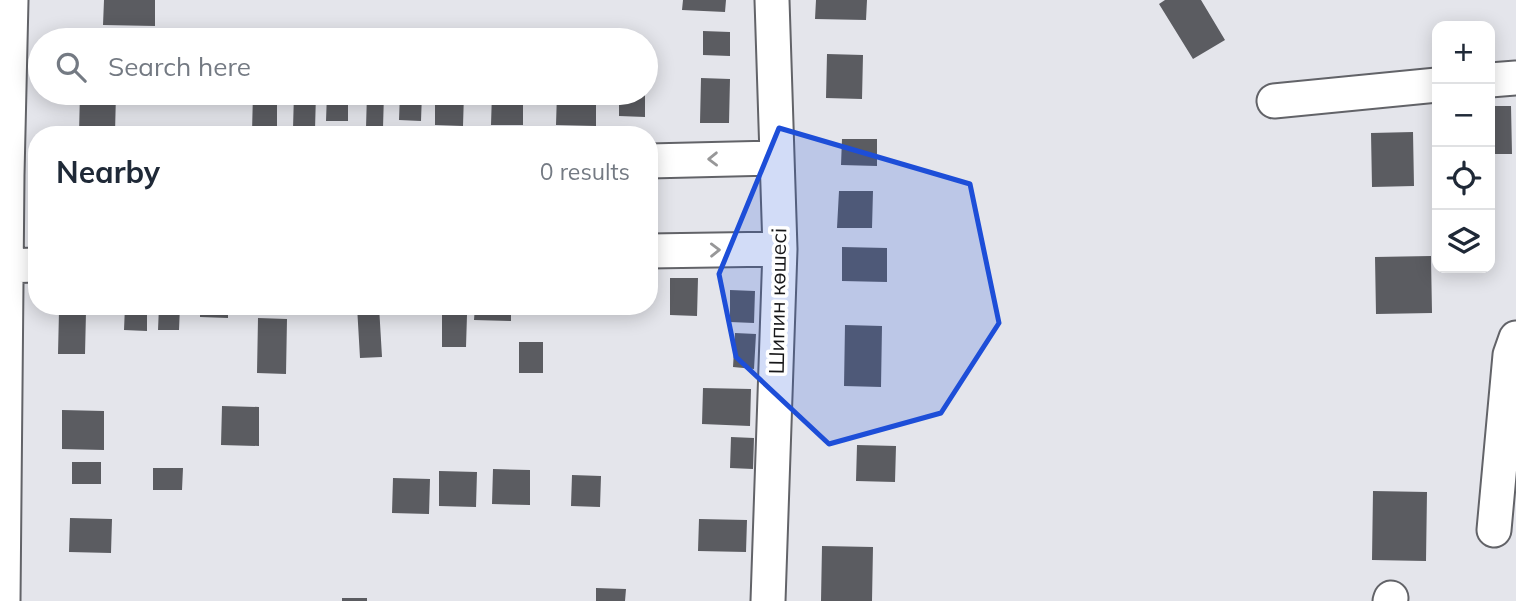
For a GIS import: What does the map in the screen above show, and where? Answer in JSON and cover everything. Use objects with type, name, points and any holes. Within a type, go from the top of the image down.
[{"type":"street","points":[[3,601],[14,265],[11,0]]},
{"type":"street","name":"Шипин көшесі","points":[[768,601],[780,248],[772,0]]},
{"type":"street","points":[[1495,80],[1516,78]]},
{"type":"street","points":[[1274,101],[1432,85]]},
{"type":"street","points":[[658,161],[777,158]]},
{"type":"street","points":[[658,251],[780,248]]},
{"type":"street","points":[[1494,530],[1508,461],[1510,355],[1516,338]]},
{"type":"highlighted area","points":[[779,128],[970,184],[999,323],[941,413],[829,444],[736,357],[719,274]]},
{"type":"building","points":[[104,0],[155,0],[155,26],[103,25]]},
{"type":"building","points":[[683,0],[726,0],[725,12],[682,10]]},
{"type":"building","points":[[816,0],[867,0],[866,20],[815,19]]},
{"type":"building","points":[[1165,0],[1201,0],[1225,40],[1193,59],[1159,4]]},
{"type":"building","points":[[703,31],[730,32],[730,56],[703,55]]},
{"type":"building","points":[[827,54],[863,55],[862,99],[826,98]]},
{"type":"building","points":[[701,78],[730,79],[729,123],[700,123]]},
{"type":"building","points":[[80,105],[116,105],[115,126],[79,126]]},
{"type":"building","points":[[253,105],[277,105],[277,126],[252,126]]},
{"type":"building","points":[[294,105],[316,105],[315,126],[293,126]]},
{"type":"building","points":[[327,105],[348,105],[348,121],[326,121]]},
{"type":"building","points":[[367,105],[384,105],[383,126],[366,126]]},
{"type":"building","points":[[400,105],[422,105],[421,121],[399,120]]},
{"type":"building","points":[[435,105],[464,105],[463,126],[435,125]]},
{"type":"building","points":[[492,105],[523,105],[523,125],[491,125]]},
{"type":"building","points":[[557,105],[596,105],[596,126],[556,125]]},
{"type":"building","points":[[619,105],[645,105],[645,117],[619,116]]},
{"type":"building","points":[[1495,106],[1511,106],[1512,154],[1495,154]]},
{"type":"building","points":[[1413,132],[1414,186],[1372,187],[1371,133]]},
{"type":"building","points":[[842,139],[877,139],[877,166],[841,165]]},
{"type":"building","points":[[839,191],[873,191],[872,228],[837,228]]},
{"type":"building","points":[[842,247],[887,248],[887,282],[842,281]]},
{"type":"building","points":[[1431,256],[1432,313],[1376,314],[1375,257]]},
{"type":"building","points":[[670,278],[698,278],[697,316],[670,315]]},
{"type":"building","points":[[730,290],[755,291],[754,323],[730,322]]},
{"type":"building","points":[[59,315],[86,315],[85,354],[58,354]]},
{"type":"building","points":[[125,315],[147,315],[147,331],[124,330]]},
{"type":"building","points":[[159,315],[180,315],[179,330],[158,330]]},
{"type":"building","points":[[200,315],[228,315],[228,318]]},
{"type":"building","points":[[358,315],[380,315],[382,357],[360,358]]},
{"type":"building","points":[[442,315],[467,315],[466,347],[442,347]]},
{"type":"building","points":[[474,315],[511,315],[511,321],[474,320]]},
{"type":"building","points":[[258,318],[287,319],[286,374],[257,373]]},
{"type":"building","points":[[845,325],[882,326],[881,387],[844,386]]},
{"type":"building","points":[[735,333],[756,334],[754,369],[733,367]]},
{"type":"building","points":[[519,342],[543,342],[543,373],[519,373]]},
{"type":"building","points":[[703,388],[751,389],[750,426],[702,424]]},
{"type":"building","points":[[222,406],[259,407],[259,446],[221,445]]},
{"type":"building","points":[[62,410],[104,411],[104,450],[62,449]]},
{"type":"building","points":[[731,437],[754,438],[753,469],[730,468]]},
{"type":"building","points":[[857,445],[896,446],[895,482],[856,481]]},
{"type":"building","points":[[72,462],[101,462],[101,484],[72,484]]},
{"type":"building","points":[[153,468],[183,468],[182,490],[153,490]]},
{"type":"building","points":[[493,469],[530,470],[530,505],[492,504]]},
{"type":"building","points":[[439,471],[477,472],[476,507],[439,506]]},
{"type":"building","points":[[572,475],[601,476],[600,507],[571,506]]},
{"type":"building","points":[[393,478],[430,479],[429,514],[392,513]]},
{"type":"building","points":[[1373,491],[1427,492],[1426,561],[1372,560]]},
{"type":"building","points":[[70,518],[112,519],[111,553],[69,552]]},
{"type":"building","points":[[699,519],[747,520],[746,552],[698,551]]},
{"type":"building","points":[[822,546],[873,547],[872,601],[821,601]]},
{"type":"building","points":[[596,588],[626,589],[625,601],[596,601]]},
{"type":"building","points":[[342,598],[367,598],[367,601],[342,601]]}]
